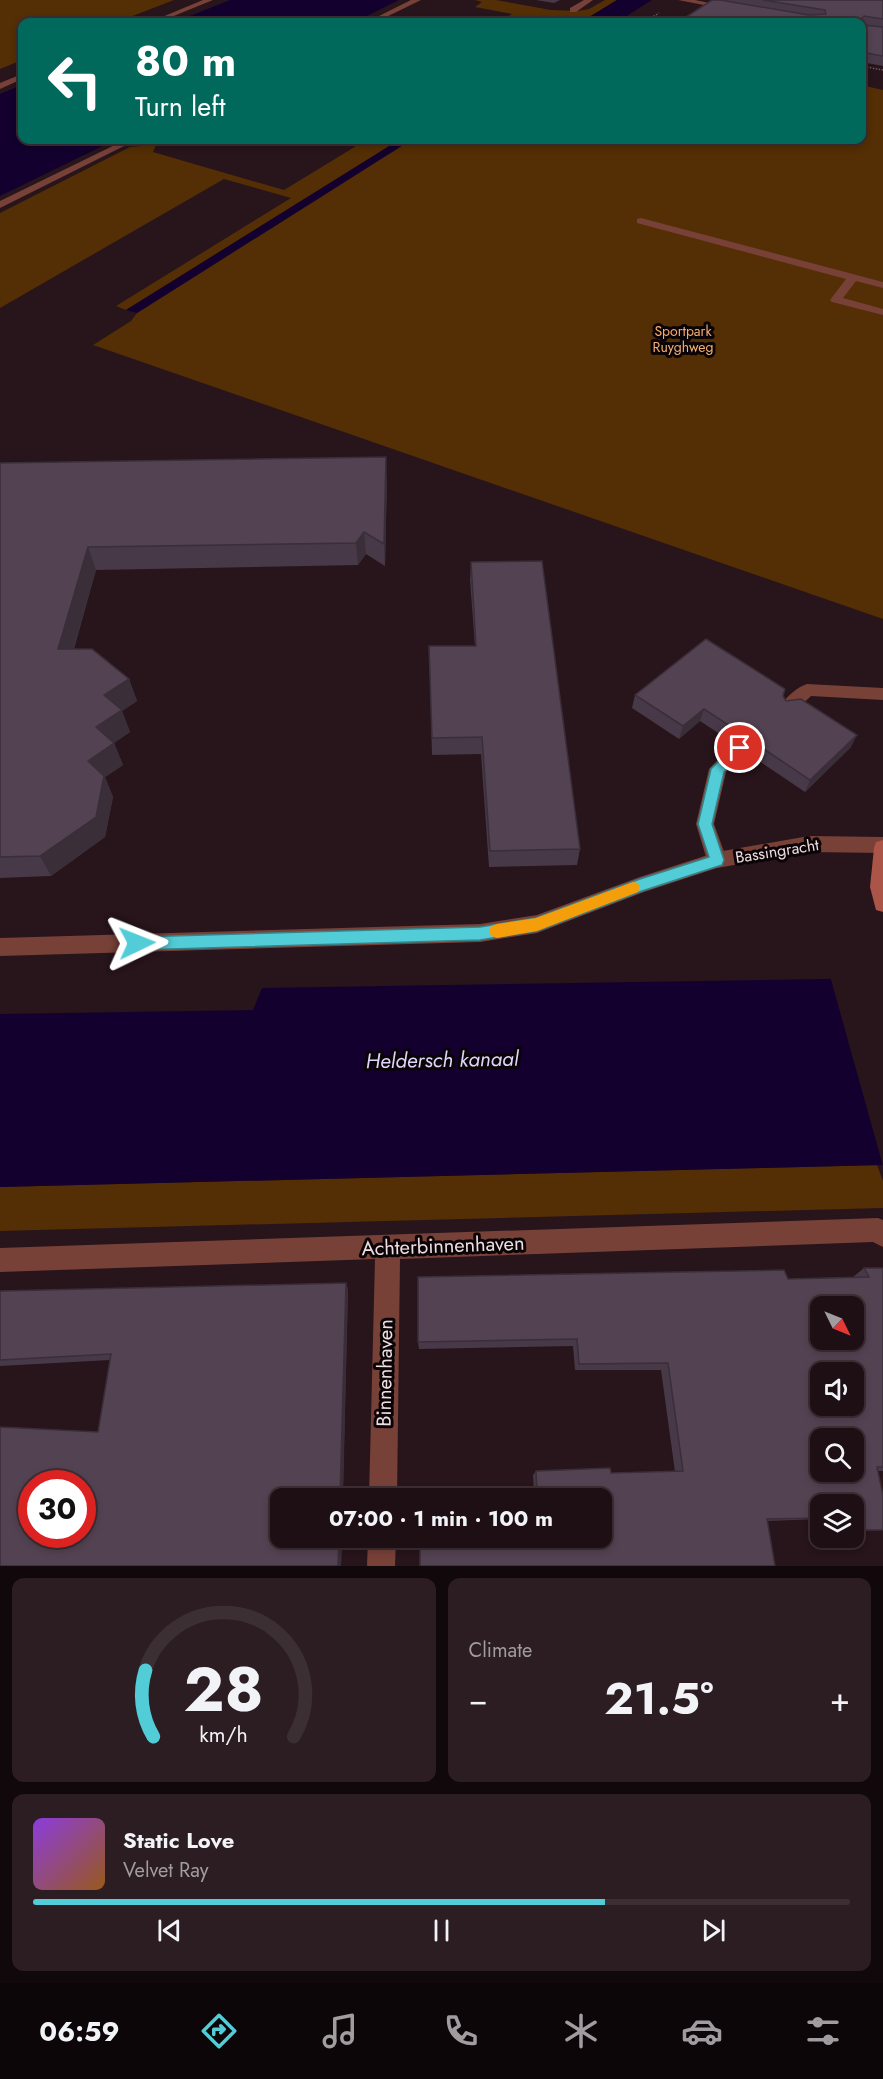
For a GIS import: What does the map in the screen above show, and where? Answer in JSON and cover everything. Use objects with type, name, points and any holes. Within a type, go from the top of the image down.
[{"type":"street","points":[[164,18],[208,0]]},
{"type":"street","points":[[379,18],[417,0]]},
{"type":"street","points":[[573,10],[588,0]]},
{"type":"street","points":[[682,0],[743,10]]},
{"type":"street","points":[[0,86],[18,78]]},
{"type":"street","points":[[0,205],[123,144]]},
{"type":"street","points":[[641,221],[883,285]]},
{"type":"street","points":[[853,277],[836,300],[883,312]]},
{"type":"street","points":[[788,707],[807,690],[883,694]]},
{"type":"street","points":[[717,860],[705,824],[718,769],[740,748]]},
{"type":"street","name":"Bassingracht","points":[[0,947],[480,933],[537,924],[640,885],[717,860],[809,844],[883,846]]},
{"type":"street","points":[[883,846],[880,887],[883,904]]},
{"type":"street","name":"Achterbinnenhaven","points":[[0,1260],[878,1230],[883,1235]]},
{"type":"street","name":"Binnenhaven","points":[[382,1488],[388,1248]]},
{"type":"street","points":[[381,1566],[382,1548]]},
{"type":"path","points":[[866,67],[883,70]]},
{"type":"green space","points":[[0,0],[174,0],[127,18],[18,18],[18,62],[0,69]]},
{"type":"green space","points":[[475,0],[496,0],[551,10],[578,11],[589,9],[605,0],[617,0],[588,18],[506,18],[512,14],[475,7],[482,2]]},
{"type":"green space","name":"Sportpark Ruyghweg","points":[[866,86],[883,90],[883,619],[93,345],[131,321],[137,313],[405,144],[866,144]]},
{"type":"green space","points":[[359,144],[393,144],[126,310],[116,306],[291,198],[224,179],[0,308],[0,213],[130,147],[156,145],[153,152],[284,190]]},
{"type":"green space","points":[[877,1165],[883,1181],[883,1208],[0,1231],[0,1187]]},
{"type":"water","points":[[230,0],[399,0],[363,18],[185,18]]},
{"type":"water","points":[[617,0],[652,0],[623,18],[588,18]]},
{"type":"water","points":[[18,87],[18,144],[107,144],[0,196],[0,94]]},
{"type":"water","points":[[393,144],[405,144],[137,313],[126,310]]},
{"type":"water","name":"Heldersch kanaal","points":[[883,978],[883,1165],[0,1187],[0,1014],[253,1010],[262,988]]},
{"type":"pier","points":[[883,975],[883,1166],[830,976]]},
{"type":"building","points":[[712,0],[809,15],[826,14],[825,10],[763,0],[883,0],[883,19],[864,16],[862,18],[685,18]]},
{"type":"building","points":[[866,25],[883,27],[883,56],[866,53]]},
{"type":"building","points":[[386,457],[384,544],[364,532],[356,543],[88,547],[58,649],[92,649],[129,679],[104,695],[122,710],[96,727],[114,743],[88,761],[104,776],[96,817],[40,856],[0,857],[0,463]]},
{"type":"building","points":[[542,561],[580,849],[490,851],[482,737],[432,738],[429,646],[476,646],[471,562]]},
{"type":"building","points":[[706,639],[785,689],[783,696],[786,701],[801,699],[857,735],[810,780],[752,741],[756,736],[751,729],[744,727],[736,730],[704,709],[683,726],[635,695]]},
{"type":"building","points":[[864,1268],[883,1268],[883,1467],[877,1467],[883,1495],[883,1530],[864,1530],[864,1494],[810,1494],[810,1518],[767,1519],[775,1566],[420,1566],[420,1548],[612,1548],[612,1488],[537,1488],[536,1471],[610,1468],[611,1473],[683,1471],[668,1363],[579,1364],[577,1339],[418,1342],[418,1277],[784,1270],[788,1279],[869,1277]]},
{"type":"building","points":[[346,1283],[340,1488],[270,1488],[270,1548],[339,1548],[338,1566],[0,1566],[0,1427],[98,1432],[111,1354],[0,1360],[0,1291]]},
{"type":"slow traffic","points":[[497,931],[537,924],[633,888]]},
{"type":"route","points":[[137,943],[480,933],[537,924],[640,885],[717,860],[705,824],[718,769],[740,748]]}]
